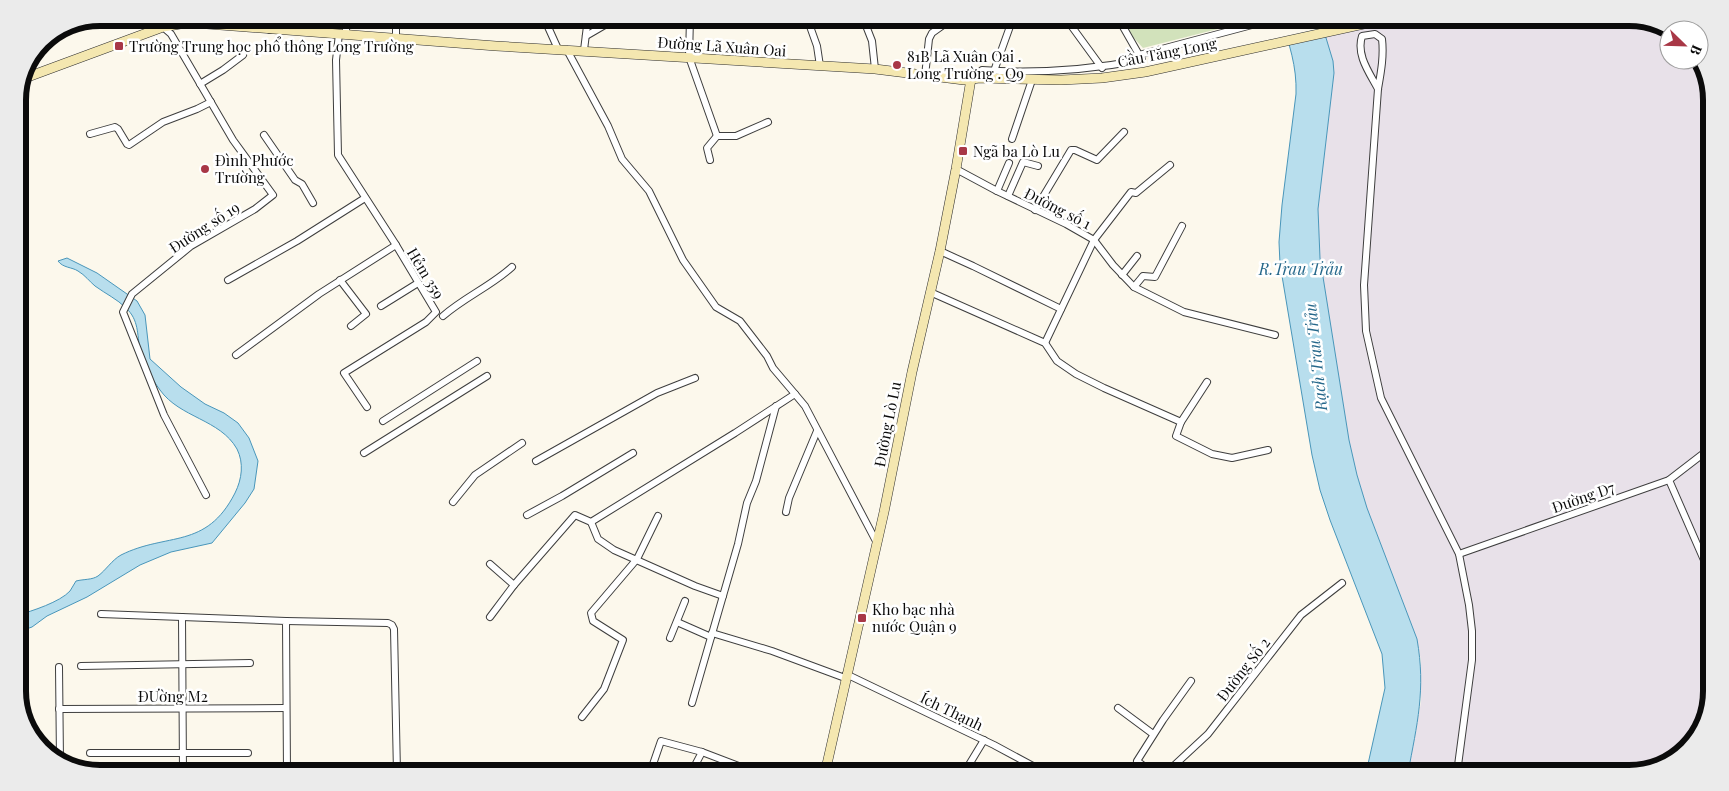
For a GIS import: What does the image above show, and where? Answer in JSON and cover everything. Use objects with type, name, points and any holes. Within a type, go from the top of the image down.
[{"type":"main road","name":"Đường Lã Xuân Oai","points":[[31,76],[169,26]]},
{"type":"main road","name":"Đường Lã Xuân Oai","points":[[250,26],[270,30],[875,69],[925,76],[971,79]]},
{"type":"main road","name":"Cầu Tăng Long","points":[[971,79],[1063,80],[1102,78],[1145,72],[1355,26]]},
{"type":"main road","name":"Đường Lò Lu","points":[[827,765],[877,543],[912,372],[940,252],[971,79]]},
{"type":"street","points":[[270,26],[270,30]]},
{"type":"street","name":"Hẻm 359","points":[[344,26],[336,68],[338,155],[396,245],[436,312],[426,322],[344,373],[367,407]]},
{"type":"street","points":[[396,26],[396,38]]},
{"type":"street","points":[[548,26],[608,126],[622,159],[648,191],[675,248],[683,260],[716,307],[740,320],[767,356],[773,368],[805,406],[877,543]]},
{"type":"street","points":[[584,50],[587,26]]},
{"type":"street","points":[[586,36],[603,26]]},
{"type":"street","points":[[690,26],[690,57],[717,136]]},
{"type":"street","points":[[809,26],[816,46],[820,66]]},
{"type":"street","points":[[866,26],[872,41],[875,69]]},
{"type":"street","points":[[925,76],[929,39],[932,33],[942,26]]},
{"type":"street","points":[[994,71],[1010,26]]},
{"type":"street","points":[[1071,26],[1102,68]]},
{"type":"street","points":[[1123,26],[1141,58]]},
{"type":"street","points":[[971,79],[982,70],[1054,72],[1102,68],[1250,26]]},
{"type":"street","name":"Đường số 19","points":[[163,27],[170,34],[233,140],[273,196],[191,246],[132,294],[123,312],[164,415],[206,495]]},
{"type":"street","points":[[1378,89],[1365,65],[1359,46],[1362,36],[1375,34],[1382,39],[1383,48],[1378,89],[1364,285],[1366,331],[1381,398],[1459,554],[1469,605],[1472,632],[1472,660],[1458,765]]},
{"type":"street","points":[[200,84],[243,55]]},
{"type":"street","points":[[1012,139],[1032,80]]},
{"type":"street","points":[[90,134],[114,126],[129,145],[162,122],[211,102]]},
{"type":"street","points":[[717,136],[736,136],[768,122]]},
{"type":"street","points":[[1035,210],[1071,150],[1097,160],[1124,132]]},
{"type":"street","points":[[264,135],[295,180],[302,184],[313,203]]},
{"type":"street","points":[[710,160],[707,148],[717,136]]},
{"type":"street","points":[[1008,196],[1023,162],[1038,166]]},
{"type":"street","points":[[997,191],[1009,163]]},
{"type":"street","points":[[1044,343],[1094,240],[1131,192],[1136,194],[1170,164]]},
{"type":"street","name":"Đường số 1","points":[[956,169],[1094,240],[1134,287],[1184,312],[1275,335]]},
{"type":"street","points":[[228,280],[365,198]]},
{"type":"street","points":[[1134,287],[1143,276],[1155,277],[1182,226]]},
{"type":"street","points":[[236,355],[318,294],[396,245]]},
{"type":"street","points":[[940,252],[1061,309]]},
{"type":"street","points":[[1122,275],[1137,256]]},
{"type":"street","points":[[443,316],[456,304],[501,277],[512,267]]},
{"type":"street","points":[[340,280],[365,313],[364,317],[351,326]]},
{"type":"street","points":[[381,306],[418,283]]},
{"type":"street","points":[[930,292],[1044,343],[1057,361],[1076,374],[1181,422]]},
{"type":"street","points":[[383,421],[478,361]]},
{"type":"street","points":[[364,453],[487,376]]},
{"type":"street","points":[[536,461],[657,393],[695,378]]},
{"type":"street","points":[[1207,382],[1181,422],[1176,436],[1212,454],[1232,458],[1268,450]]},
{"type":"street","points":[[591,522],[795,394]]},
{"type":"street","points":[[692,703],[738,544],[747,503],[756,481],[776,406]]},
{"type":"street","points":[[786,512],[789,498],[817,431]]},
{"type":"street","points":[[453,502],[475,475],[522,443]]},
{"type":"street","points":[[527,515],[633,453]]},
{"type":"street","name":"Đường D7","points":[[1459,554],[1669,480],[1703,454]]},
{"type":"street","points":[[1669,480],[1703,558]]},
{"type":"street","points":[[490,616],[514,585],[575,515],[591,522],[598,539],[614,550],[695,586],[723,596]]},
{"type":"street","points":[[582,717],[604,689],[623,640],[593,621],[591,613],[637,559],[658,516]]},
{"type":"street","points":[[490,564],[514,585]]},
{"type":"street","name":"Đường Số 2","points":[[1175,765],[1208,734],[1301,615],[1342,582]]},
{"type":"street","points":[[670,638],[685,601]]},
{"type":"street","points":[[101,614],[388,623],[392,625],[394,629],[397,765]]},
{"type":"street","points":[[182,617],[183,765]]},
{"type":"street","points":[[286,621],[287,765]]},
{"type":"street","name":"Ích Thạnh","points":[[677,622],[711,635],[772,651],[846,676],[984,740],[1030,765]]},
{"type":"street","points":[[81,666],[250,663]]},
{"type":"street","points":[[59,667],[60,753]]},
{"type":"street","points":[[1142,765],[1137,761],[1153,734],[1191,681]]},
{"type":"street","name":"ĐƯờng M2","points":[[60,710],[286,708]]},
{"type":"street","points":[[1118,708],[1153,734]]},
{"type":"street","points":[[969,765],[984,740]]},
{"type":"street","points":[[653,765],[661,741],[702,752],[734,765]]},
{"type":"street","points":[[696,765],[702,752]]},
{"type":"street","points":[[90,754],[248,753]]},
{"type":"shaded area","points":[[1322,26],[1629,26],[1659,33],[1659,70],[1696,70],[1703,95],[1703,691],[1701,705],[1693,728],[1678,746],[1662,757],[1648,762],[1629,765],[1409,765],[1421,702],[1421,661],[1417,639],[1367,508],[1357,475],[1349,440],[1320,258],[1318,209],[1334,73],[1333,61]]},
{"type":"green space","points":[[1127,26],[1230,26],[1143,48],[1133,37]]},
{"type":"water","name":"R.Trau Trảu","points":[[1284,26],[1322,26],[1333,61],[1334,73],[1318,209],[1320,258],[1349,440],[1357,475],[1367,508],[1417,639],[1421,675],[1417,723],[1409,765],[1368,765],[1385,688],[1382,654],[1320,490],[1312,455],[1280,264],[1279,242],[1282,205],[1296,94],[1294,65]]},
{"type":"water","points":[[67,258],[97,273],[137,301],[145,315],[150,359],[181,387],[205,404],[224,413],[238,423],[249,438],[258,461],[254,489],[212,543],[171,552],[140,565],[87,597],[47,616],[26,629],[26,613],[60,599],[70,591],[76,581],[98,576],[121,555],[138,548],[184,537],[198,532],[211,524],[224,511],[235,493],[241,477],[241,460],[237,449],[230,439],[221,431],[178,407],[157,386],[143,361],[135,322],[126,308],[95,286],[81,273],[62,265],[58,261]]},
{"type":"pier","points":[[1281,26],[1326,27],[1284,37]]},
{"type":"place","name":"Trường Trung học phổ thông Long Trường","points":[[119,46]]},
{"type":"place","name":"81B Lã Xuân Oai . Long Trường . Q9","points":[[897,65]]},
{"type":"place","name":"Ngã ba Lò Lu","points":[[963,151]]},
{"type":"place","name":"Đình Phước Trường","points":[[205,169]]},
{"type":"place","name":"Kho bạc nhà nước Quận 9","points":[[862,618]]},
{"type":"water label","name":"Rạch Trau Trảu","points":[[1315,357]]}]
